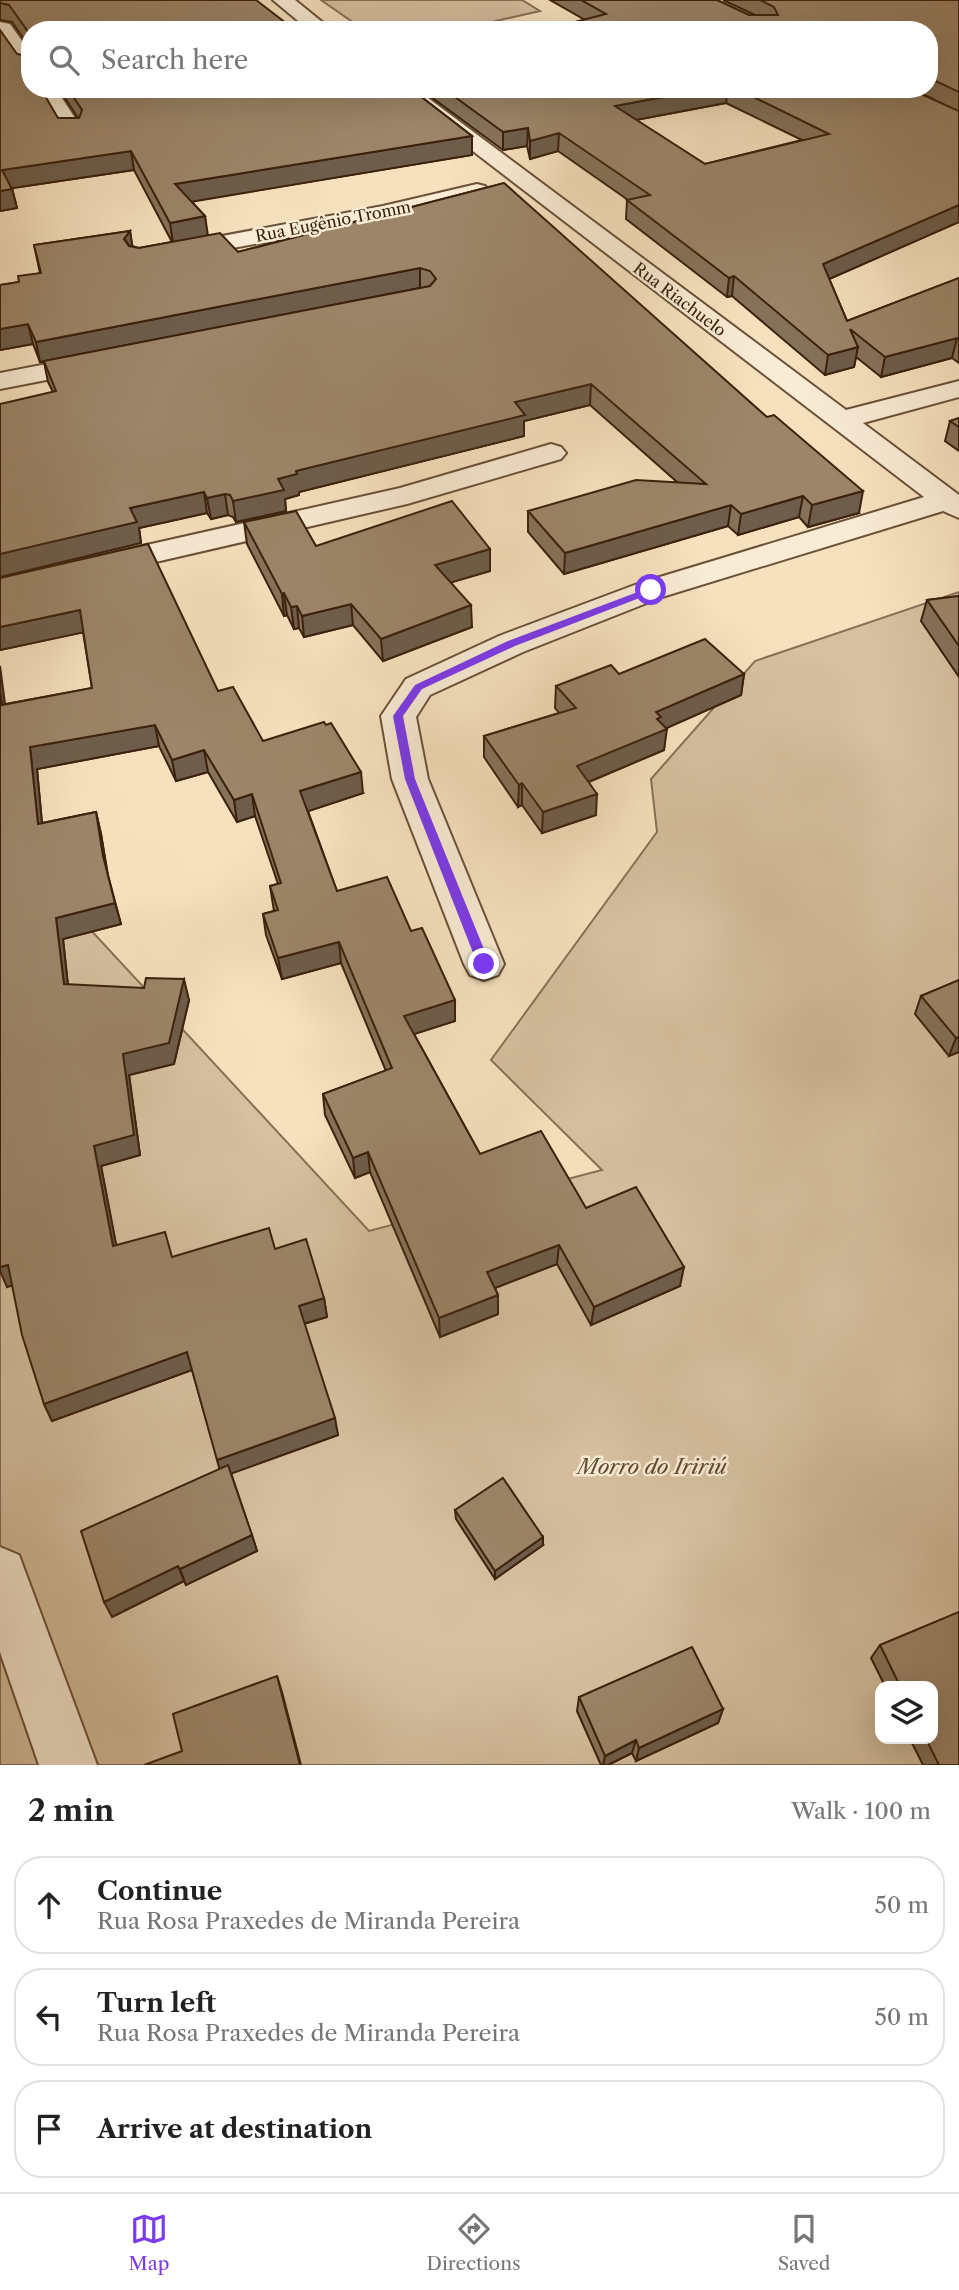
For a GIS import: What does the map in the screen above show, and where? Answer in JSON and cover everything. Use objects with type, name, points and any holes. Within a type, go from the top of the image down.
[{"type":"street","points":[[283,0],[311,21]]},
{"type":"street","points":[[1,26],[21,54]]},
{"type":"street","points":[[51,98],[72,130]]},
{"type":"street","name":"Rua Riachuelo","points":[[414,98],[953,504]]},
{"type":"street","name":"Rua Eugênio Tromm","points":[[156,255],[383,213],[523,181]]},
{"type":"street","points":[[0,381],[122,357]]},
{"type":"street","points":[[841,420],[959,390]]},
{"type":"street","points":[[0,588],[407,495],[551,453]]},
{"type":"street","points":[[484,964],[410,779],[398,716],[418,687],[511,644],[651,590],[953,504]]},
{"type":"street","points":[[0,1574],[68,1765]]},
{"type":"green space","points":[[321,0],[522,0],[540,11],[496,21],[351,21]]},
{"type":"green space","name":"Morro do Iririú","points":[[959,592],[959,1765],[0,1765],[0,937],[88,927],[369,1231],[602,1170],[491,1060],[657,832],[651,779],[755,661]]},
{"type":"building","points":[[0,0],[256,0],[283,21],[21,22],[9,5],[0,3]]},
{"type":"building","points":[[581,0],[717,0],[749,15],[778,15],[774,7],[760,0],[959,0],[959,92],[938,82],[938,21],[579,21],[606,14]]},
{"type":"building","points":[[0,30],[17,54],[21,55],[21,98],[46,98],[58,118],[79,118],[82,110],[74,98],[423,98],[472,136],[175,184],[205,216],[170,223],[131,151],[2,170],[12,189],[0,191]]},
{"type":"building","points":[[456,98],[657,98],[615,106],[705,164],[829,134],[755,98],[930,98],[959,111],[959,205],[823,264],[847,321],[959,278],[959,340],[957,338],[885,357],[850,329],[858,347],[828,355],[734,276],[729,278],[627,200],[650,195],[559,133],[530,141],[528,128],[503,132]]},
{"type":"building","points":[[504,183],[767,417],[774,415],[863,491],[812,505],[803,496],[741,514],[731,505],[565,553],[528,511],[636,480],[706,484],[591,384],[515,402],[525,415],[296,471],[297,474],[278,479],[284,490],[233,501],[230,495],[225,494],[207,498],[204,492],[130,508],[137,522],[0,554],[0,404],[56,391],[44,361],[430,286],[436,279],[430,271],[420,268],[36,342],[28,324],[0,329],[0,285],[19,282],[18,276],[41,273],[34,245],[130,231],[124,239],[129,246],[139,248],[220,233],[238,252]]},
{"type":"building","points":[[959,418],[959,427],[950,421]]},
{"type":"building","points":[[452,501],[490,549],[435,565],[471,605],[381,639],[351,604],[302,616],[297,606],[291,607],[244,522],[296,511],[316,546]]},
{"type":"building","points":[[148,544],[218,691],[233,687],[263,741],[324,722],[326,725],[331,723],[361,772],[300,791],[337,891],[387,877],[411,931],[422,928],[455,1000],[404,1016],[480,1154],[541,1131],[586,1208],[636,1187],[684,1267],[594,1307],[559,1245],[487,1272],[498,1295],[439,1318],[368,1152],[353,1158],[323,1094],[392,1068],[339,942],[278,958],[263,914],[278,910],[270,886],[281,883],[252,794],[234,800],[204,750],[172,760],[155,725],[30,747],[38,824],[96,812],[103,856],[115,903],[56,918],[64,984],[144,988],[146,978],[184,979],[169,1043],[123,1054],[134,1135],[94,1146],[113,1246],[165,1232],[172,1257],[269,1228],[275,1249],[306,1239],[324,1298],[299,1306],[335,1418],[217,1460],[187,1352],[44,1404],[22,1335],[8,1265],[0,1267],[0,692],[2,705],[92,688],[80,610],[0,627],[0,578]]},
{"type":"building","points":[[959,596],[959,646],[927,600]]},
{"type":"building","points":[[705,639],[744,674],[656,712],[661,717],[657,719],[667,729],[577,766],[597,794],[543,812],[522,783],[519,785],[484,736],[576,708],[556,686],[611,665],[619,674]]},
{"type":"building","points":[[959,980],[959,1037],[956,1038],[921,996]]},
{"type":"building","points":[[228,1465],[252,1535],[180,1569],[178,1566],[104,1602],[81,1531]]},
{"type":"building","points":[[503,1478],[543,1537],[495,1571],[455,1510]]},
{"type":"building","points":[[959,1612],[959,1765],[939,1765],[928,1744],[938,1744],[938,1681],[898,1681],[880,1645]]},
{"type":"building","points":[[692,1647],[723,1709],[639,1748],[636,1740],[605,1756],[579,1697]]},
{"type":"building","points":[[277,1676],[300,1765],[144,1765],[182,1751],[173,1714]]},
{"type":"route","points":[[484,964],[410,779],[398,716],[418,687],[511,644],[651,590]]}]
